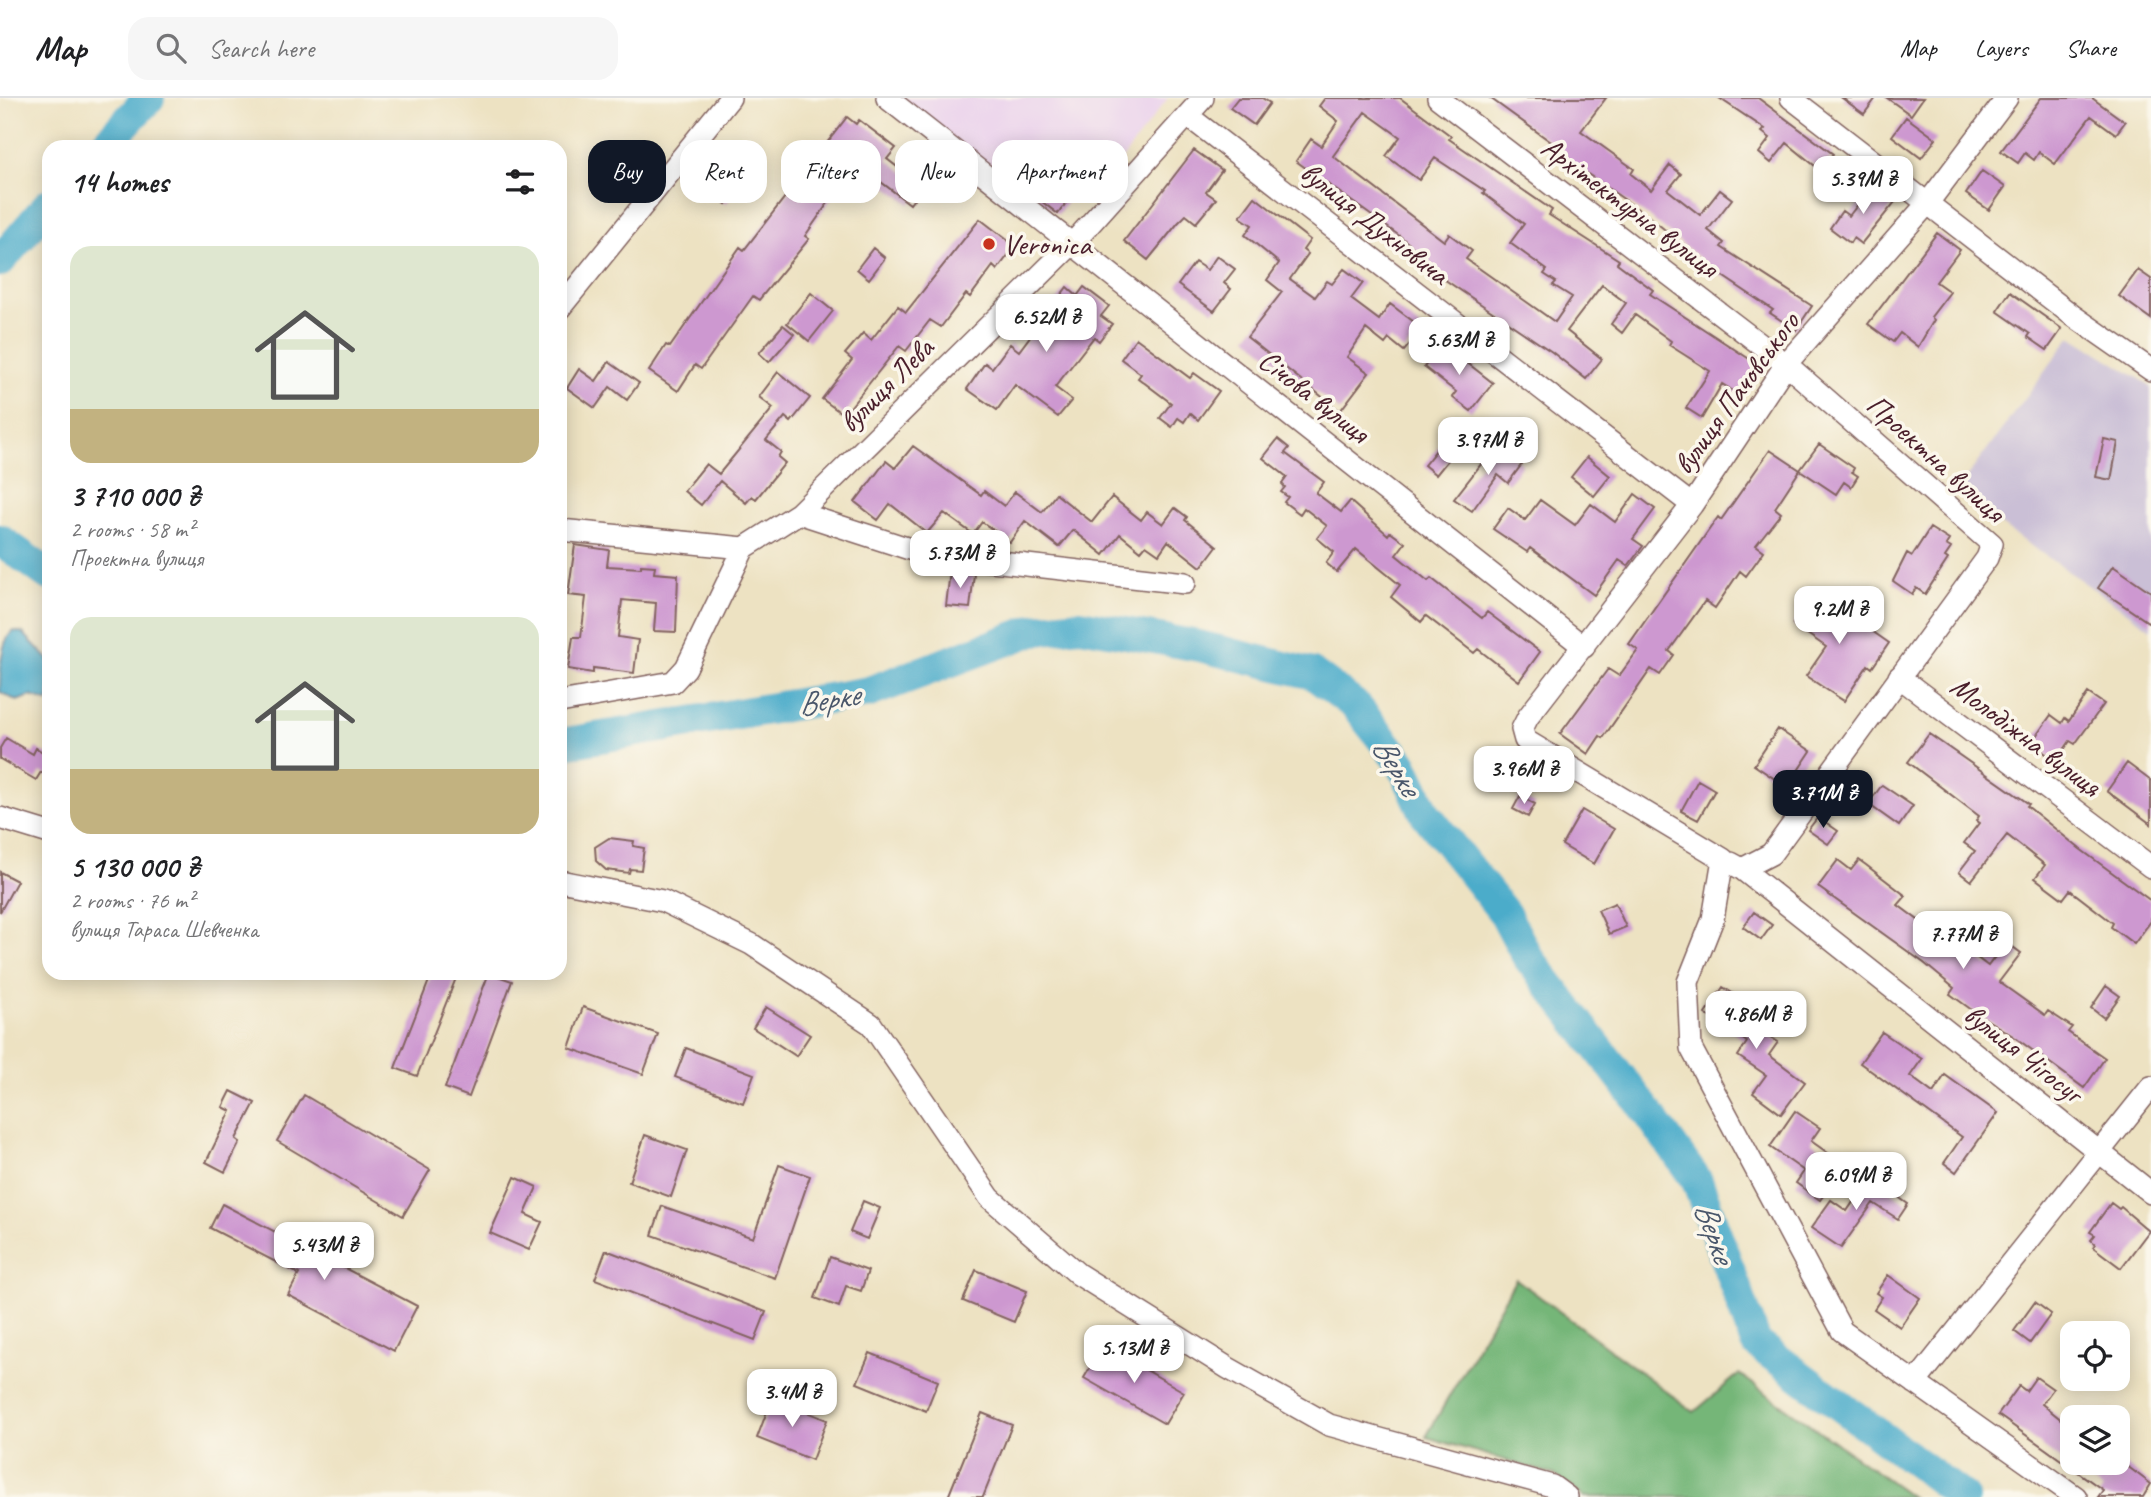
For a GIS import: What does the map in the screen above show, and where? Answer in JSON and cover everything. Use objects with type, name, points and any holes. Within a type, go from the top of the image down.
[{"type":"street","points":[[567,299],[730,98]]},
{"type":"street","name":"Січова вулиця","points":[[887,98],[1584,647]]},
{"type":"street","name":"вулиця Лева","points":[[744,548],[799,513],[1073,243],[1203,98]]},
{"type":"street","name":"Архітектурна вулиця","points":[[1438,98],[1786,364]]},
{"type":"street","points":[[1791,98],[2071,315],[2151,370]]},
{"type":"street","name":"вулиця Пачовського","points":[[1522,729],[1528,717],[1692,505],[1786,364],[1927,204],[2007,98]]},
{"type":"street","name":"вулиця Духновича","points":[[1188,116],[1692,505]]},
{"type":"street","name":"Проектна вулиця","points":[[1742,869],[1771,854],[1987,558],[1992,544],[1786,364]]},
{"type":"street","points":[[799,513],[922,553],[1185,583]]},
{"type":"street","points":[[567,531],[744,548],[686,668],[673,682],[567,701]]},
{"type":"street","name":"Молодіжна вулиця","points":[[1899,677],[2151,867]]},
{"type":"street","name":"вулиця Чігосуг","points":[[1522,729],[1525,740],[1742,869],[2151,1193]]},
{"type":"street","points":[[0,818],[42,831]]},
{"type":"street","points":[[1723,859],[1713,919],[1688,982],[1691,1048],[1842,1331],[2076,1497]]},
{"type":"street","points":[[567,882],[663,901],[751,944],[871,1024],[990,1198],[1078,1274],[1228,1368],[1329,1425],[1552,1486],[1567,1497]]},
{"type":"street","points":[[1916,1383],[2151,1087]]},
{"type":"shaded area","points":[[896,98],[1168,98],[1128,151],[1128,140],[992,140],[992,170],[978,159],[978,140],[952,140]]},
{"type":"shaded area","points":[[2071,336],[2151,386],[2151,629],[1955,493]]},
{"type":"green space","points":[[1516,1279],[1694,1412],[1739,1374],[1912,1497],[1585,1497],[1555,1475],[1426,1437]]},
{"type":"water","points":[[14,631],[23,633],[42,653],[42,700],[31,696],[17,701],[0,692],[3,649],[9,635]]},
{"type":"building","points":[[1238,98],[1262,98],[1270,103],[1254,125],[1230,108]]},
{"type":"building","points":[[1325,98],[1400,98],[1451,136],[1449,139],[1552,210],[1549,215],[1619,260],[1617,263],[1653,290],[1650,294],[1757,364],[1738,394],[1722,384],[1702,418],[1686,408],[1710,371],[1669,345],[1671,341],[1635,315],[1622,333],[1611,324],[1626,303],[1602,285],[1567,331],[1602,359],[1586,379],[1552,352],[1426,267],[1430,262],[1401,237],[1296,161],[1311,139],[1321,146],[1338,121],[1319,106]],"holes":[[[1365,112],[1400,137],[1386,156],[1419,180],[1435,158],[1485,191],[1483,193],[1524,224],[1510,243],[1547,270],[1544,274],[1556,282],[1553,285],[1572,297],[1555,322],[1466,259],[1472,251],[1449,234],[1444,241],[1333,156]]]},
{"type":"building","points":[[1490,98],[1606,98],[1581,131],[1634,169],[1631,174],[1651,190],[1670,165],[1681,174],[1668,190],[1700,215],[1720,190],[1732,199],[1708,230],[1724,243],[1721,247],[1812,306],[1796,330],[1770,313],[1773,310],[1718,273],[1648,216],[1562,156],[1565,152]]},
{"type":"building","points":[[1719,98],[1758,98],[1833,154],[1820,170],[1787,143],[1771,163],[1759,153],[1770,138],[1762,132],[1765,129]]},
{"type":"building","points":[[1842,98],[1876,98],[1864,114]]},
{"type":"building","points":[[1887,98],[1923,98],[1911,115]]},
{"type":"building","points":[[2041,98],[2092,98],[2125,122],[2116,134],[2091,116],[2055,164],[2039,152],[2034,160],[2025,153],[2018,163],[2001,151]]},
{"type":"building","points":[[847,117],[856,124],[859,120],[895,147],[887,159],[895,165],[895,193],[881,182],[881,140],[829,140]]},
{"type":"building","points":[[1906,117],[1936,139],[1921,158],[1892,136]]},
{"type":"building","points":[[1194,150],[1222,170],[1206,192],[1216,199],[1196,223],[1186,215],[1148,260],[1124,241]]},
{"type":"building","points":[[1982,171],[2005,187],[1989,210],[1966,194]]},
{"type":"building","points":[[1873,185],[1895,202],[1861,244],[1853,238],[1850,243],[1830,228],[1842,211],[1849,216]]},
{"type":"building","points":[[1255,197],[1310,240],[1303,250],[1308,254],[1290,279],[1315,297],[1327,281],[1332,284],[1344,269],[1363,283],[1351,299],[1379,320],[1390,304],[1422,328],[1404,351],[1389,339],[1385,344],[1366,329],[1347,357],[1369,373],[1340,411],[1247,337],[1282,292],[1267,280],[1279,263],[1245,235],[1252,225],[1240,217]]},
{"type":"building","points":[[781,202],[828,203],[805,236],[809,239],[759,300],[753,296],[701,369],[695,365],[678,391],[649,371],[666,345],[670,347],[740,247],[744,250]]},
{"type":"building","points":[[1044,203],[1066,203],[1058,214]]},
{"type":"building","points":[[980,219],[1015,246],[997,270],[993,266],[970,297],[966,294],[941,327],[930,320],[906,351],[899,346],[844,415],[822,399],[852,360],[845,354],[863,333],[871,340],[898,306],[906,312]]},
{"type":"building","points":[[1937,233],[1960,250],[1936,282],[1950,292],[1931,317],[1934,320],[1918,347],[1900,333],[1893,342],[1868,324]]},
{"type":"building","points":[[873,248],[885,258],[869,279],[857,269]]},
{"type":"building","points":[[1217,256],[1235,269],[1224,283],[1231,289],[1214,311],[1178,285],[1195,262],[1207,270]]},
{"type":"building","points":[[2138,270],[2151,279],[2151,319],[2119,296]]},
{"type":"building","points":[[1067,287],[1077,296],[1084,287],[1109,306],[1101,316],[1112,324],[1099,341],[1094,337],[1055,387],[1072,400],[1058,417],[1015,385],[997,410],[967,389],[985,363],[992,368],[1010,344],[1019,351]]},
{"type":"building","points":[[2010,292],[2062,329],[2047,350],[2028,337],[2030,334],[1997,311]]},
{"type":"building","points":[[811,293],[833,311],[809,341],[787,323]]},
{"type":"building","points":[[783,325],[794,334],[769,362],[759,353]]},
{"type":"building","points":[[1136,338],[1190,378],[1194,373],[1219,391],[1198,420],[1190,413],[1184,422],[1178,418],[1172,427],[1160,418],[1171,403],[1138,378],[1141,374],[1121,359]]},
{"type":"building","points":[[1443,344],[1493,383],[1471,411],[1452,397],[1456,392],[1424,367]]},
{"type":"building","points":[[609,362],[639,383],[627,400],[610,387],[595,408],[567,388],[579,369],[596,381]]},
{"type":"building","points":[[778,372],[810,398],[791,422],[785,417],[766,440],[781,452],[778,457],[785,463],[756,499],[752,496],[746,503],[720,481],[701,505],[684,491],[706,464],[719,474],[773,408],[759,397]]},
{"type":"building","points":[[1278,439],[1289,448],[1285,453],[1324,482],[1316,493],[1341,512],[1350,501],[1388,535],[1390,532],[1405,543],[1396,555],[1428,581],[1431,578],[1482,618],[1487,612],[1540,652],[1519,681],[1478,649],[1474,653],[1426,616],[1421,622],[1391,597],[1400,585],[1356,549],[1337,572],[1326,563],[1334,552],[1317,538],[1327,526],[1304,508],[1300,514],[1284,502],[1288,497],[1281,492],[1287,477],[1263,458]]},
{"type":"building","points":[[1445,439],[1457,449],[1436,475],[1424,465]]},
{"type":"building","points":[[2104,439],[2118,442],[2111,480],[2096,477]]},
{"type":"building","points":[[1819,444],[1854,468],[1852,472],[1858,476],[1851,487],[1844,482],[1836,494],[1800,470]]},
{"type":"building","points":[[1496,445],[1522,464],[1508,483],[1498,475],[1472,511],[1454,499]]},
{"type":"building","points":[[913,446],[981,495],[984,491],[1004,506],[1015,492],[1042,512],[1056,494],[1092,522],[1112,497],[1141,520],[1147,512],[1163,524],[1175,508],[1187,517],[1185,520],[1217,546],[1201,567],[1168,541],[1159,554],[1146,545],[1141,551],[1120,534],[1104,555],[1073,530],[1059,547],[1025,521],[1010,542],[982,522],[973,534],[944,513],[927,533],[890,504],[878,520],[855,502],[886,461],[895,468]]},
{"type":"building","points":[[1770,450],[1800,470],[1775,508],[1781,513],[1756,545],[1764,551],[1746,576],[1740,571],[1715,608],[1705,601],[1669,651],[1674,655],[1660,675],[1651,669],[1603,738],[1600,736],[1588,754],[1560,734],[1608,669],[1619,676],[1638,650],[1629,644],[1718,517],[1721,520]]},
{"type":"building","points":[[1587,457],[1610,476],[1594,496],[1571,477]]},
{"type":"building","points":[[1635,494],[1655,509],[1633,539],[1643,546],[1628,566],[1619,560],[1594,595],[1530,548],[1527,552],[1493,529],[1508,508],[1525,520],[1540,500],[1575,525],[1591,504],[1615,522]]},
{"type":"building","points":[[1930,528],[1949,540],[1946,545],[1951,548],[1945,557],[1948,559],[1925,594],[1916,588],[1912,594],[1893,581],[1907,553],[1912,556]]},
{"type":"building","points":[[575,545],[609,550],[607,566],[655,566],[654,573],[678,575],[676,632],[654,631],[656,603],[622,600],[618,637],[638,640],[634,673],[593,668],[593,673],[568,669],[573,637],[581,637],[586,597],[568,595]]},
{"type":"building","points":[[2113,566],[2151,592],[2151,624],[2098,588]]},
{"type":"building","points":[[950,571],[974,574],[970,608],[946,606]]},
{"type":"building","points":[[1816,592],[1889,643],[1872,668],[1868,665],[1844,701],[1806,676],[1826,647],[1793,624]]},
{"type":"building","points":[[2088,693],[2104,704],[2075,744],[2070,741],[2056,761],[2031,743],[2051,715],[2062,723],[2065,718],[2069,721]]},
{"type":"building","points":[[1778,729],[1811,751],[1787,787],[1754,765]]},
{"type":"building","points":[[1929,734],[2029,804],[2027,806],[2080,849],[2151,901],[2151,921],[2134,944],[2111,927],[2113,923],[2070,890],[2063,899],[2035,878],[2045,865],[2007,835],[1971,881],[1959,872],[1975,851],[1964,843],[1979,823],[1976,821],[1979,816],[1908,762]]},
{"type":"building","points":[[6,738],[33,754],[36,748],[42,752],[42,773],[36,780],[0,759],[0,748]]},
{"type":"building","points":[[2127,763],[2151,781],[2151,824],[2107,791]]},
{"type":"building","points":[[1698,780],[1715,790],[1698,820],[1681,811]]},
{"type":"building","points":[[1882,785],[1913,806],[1899,826],[1868,804]]},
{"type":"building","points":[[1520,796],[1535,804],[1528,817],[1513,809]]},
{"type":"building","points":[[1582,810],[1614,829],[1594,864],[1562,845]]},
{"type":"building","points":[[1818,817],[1838,831],[1828,844],[1808,830]]},
{"type":"building","points":[[609,838],[634,841],[633,846],[644,848],[641,870],[630,869],[629,873],[606,870],[596,861],[595,847]]},
{"type":"building","points":[[1838,860],[1851,870],[1859,860],[1906,896],[1898,905],[1953,946],[1956,942],[1988,966],[2006,942],[2021,953],[1999,982],[2045,1015],[2048,1011],[2072,1027],[2068,1032],[2105,1058],[2084,1088],[1950,994],[1954,988],[1924,963],[1818,887]]},
{"type":"building","points":[[0,872],[17,881],[0,912]]},
{"type":"building","points":[[1615,903],[1626,927],[1609,934],[1598,910]]},
{"type":"building","points":[[1754,912],[1772,925],[1761,940],[1743,927]]},
{"type":"building","points":[[429,980],[455,980],[417,1076],[395,1068]]},
{"type":"building","points":[[486,980],[512,981],[469,1097],[445,1088]]},
{"type":"building","points":[[2106,986],[2120,996],[2104,1018],[2091,1008]]},
{"type":"building","points":[[1723,987],[1754,1007],[1745,1020],[1778,1042],[1769,1055],[1805,1082],[1781,1114],[1753,1093],[1766,1075],[1738,1056],[1747,1042],[1705,1014]]},
{"type":"building","points":[[583,1007],[658,1034],[643,1074],[569,1048]]},
{"type":"building","points":[[766,1007],[810,1035],[796,1056],[753,1028]]},
{"type":"building","points":[[1882,1032],[1922,1059],[1910,1076],[1933,1093],[1945,1075],[1998,1113],[1956,1172],[1944,1163],[1962,1137],[1860,1063]]},
{"type":"building","points":[[686,1048],[754,1074],[743,1103],[675,1077]]},
{"type":"building","points":[[231,1091],[255,1103],[236,1139],[240,1142],[225,1172],[206,1162],[231,1111],[223,1107]]},
{"type":"building","points":[[304,1095],[430,1170],[403,1216],[277,1141]]},
{"type":"building","points":[[1795,1111],[1820,1128],[1811,1141],[1835,1158],[1832,1162],[1842,1169],[1820,1200],[1796,1183],[1804,1171],[1770,1147]]},
{"type":"building","points":[[645,1135],[687,1150],[671,1197],[629,1182]]},
{"type":"building","points":[[779,1165],[810,1176],[775,1278],[652,1235],[662,1206],[753,1238]]},
{"type":"building","points":[[515,1177],[537,1187],[525,1214],[542,1222],[529,1250],[490,1233]]},
{"type":"building","points":[[1870,1177],[1908,1204],[1898,1219],[1873,1203],[1841,1248],[1811,1228],[1831,1200],[1847,1211]]},
{"type":"building","points":[[863,1201],[880,1208],[867,1239],[850,1232]]},
{"type":"building","points":[[2111,1203],[2119,1209],[2121,1207],[2149,1231],[2121,1268],[2093,1247],[2095,1244],[2091,1240],[2095,1235],[2090,1232]]},
{"type":"building","points":[[222,1204],[417,1306],[394,1351],[288,1295],[299,1274],[210,1228]]},
{"type":"building","points":[[606,1250],[766,1312],[755,1340],[595,1279]]},
{"type":"building","points":[[830,1257],[868,1271],[861,1291],[846,1286],[839,1307],[815,1298]]},
{"type":"building","points":[[976,1270],[1027,1291],[1014,1322],[963,1301]]},
{"type":"building","points":[[1888,1275],[1920,1298],[1900,1327],[1874,1309],[1882,1297],[1876,1293]]},
{"type":"building","points":[[2035,1302],[2051,1314],[2030,1343],[2014,1331]]},
{"type":"building","points":[[1103,1345],[1184,1392],[1165,1424],[1084,1378]]},
{"type":"building","points":[[870,1353],[938,1381],[926,1411],[857,1383]]},
{"type":"building","points":[[2036,1377],[2053,1389],[2042,1404],[2060,1419],[2060,1459],[1998,1415],[2019,1386],[2026,1391]]},
{"type":"building","points":[[772,1398],[827,1420],[812,1460],[757,1438]]},
{"type":"building","points":[[982,1413],[1012,1425],[983,1497],[948,1497]]},
{"type":"building","points":[[2130,1468],[2151,1484],[2143,1497],[2098,1497],[2103,1490],[2082,1475],[2130,1475]]},
{"type":"waterway","name":"Верке","points":[[110,140],[149,98]]},
{"type":"waterway","name":"Верке","points":[[0,261],[42,212]]},
{"type":"waterway","name":"Верке","points":[[0,540],[42,570]]},
{"type":"waterway","name":"Верке","points":[[567,743],[869,692],[1034,630],[1080,625],[1199,646],[1313,674],[1356,706],[1402,764],[1425,813],[1505,914],[1527,956],[1697,1181],[1756,1343],[1963,1497]]},
{"type":"place","name":"Veronica","points":[[989,244]]}]
